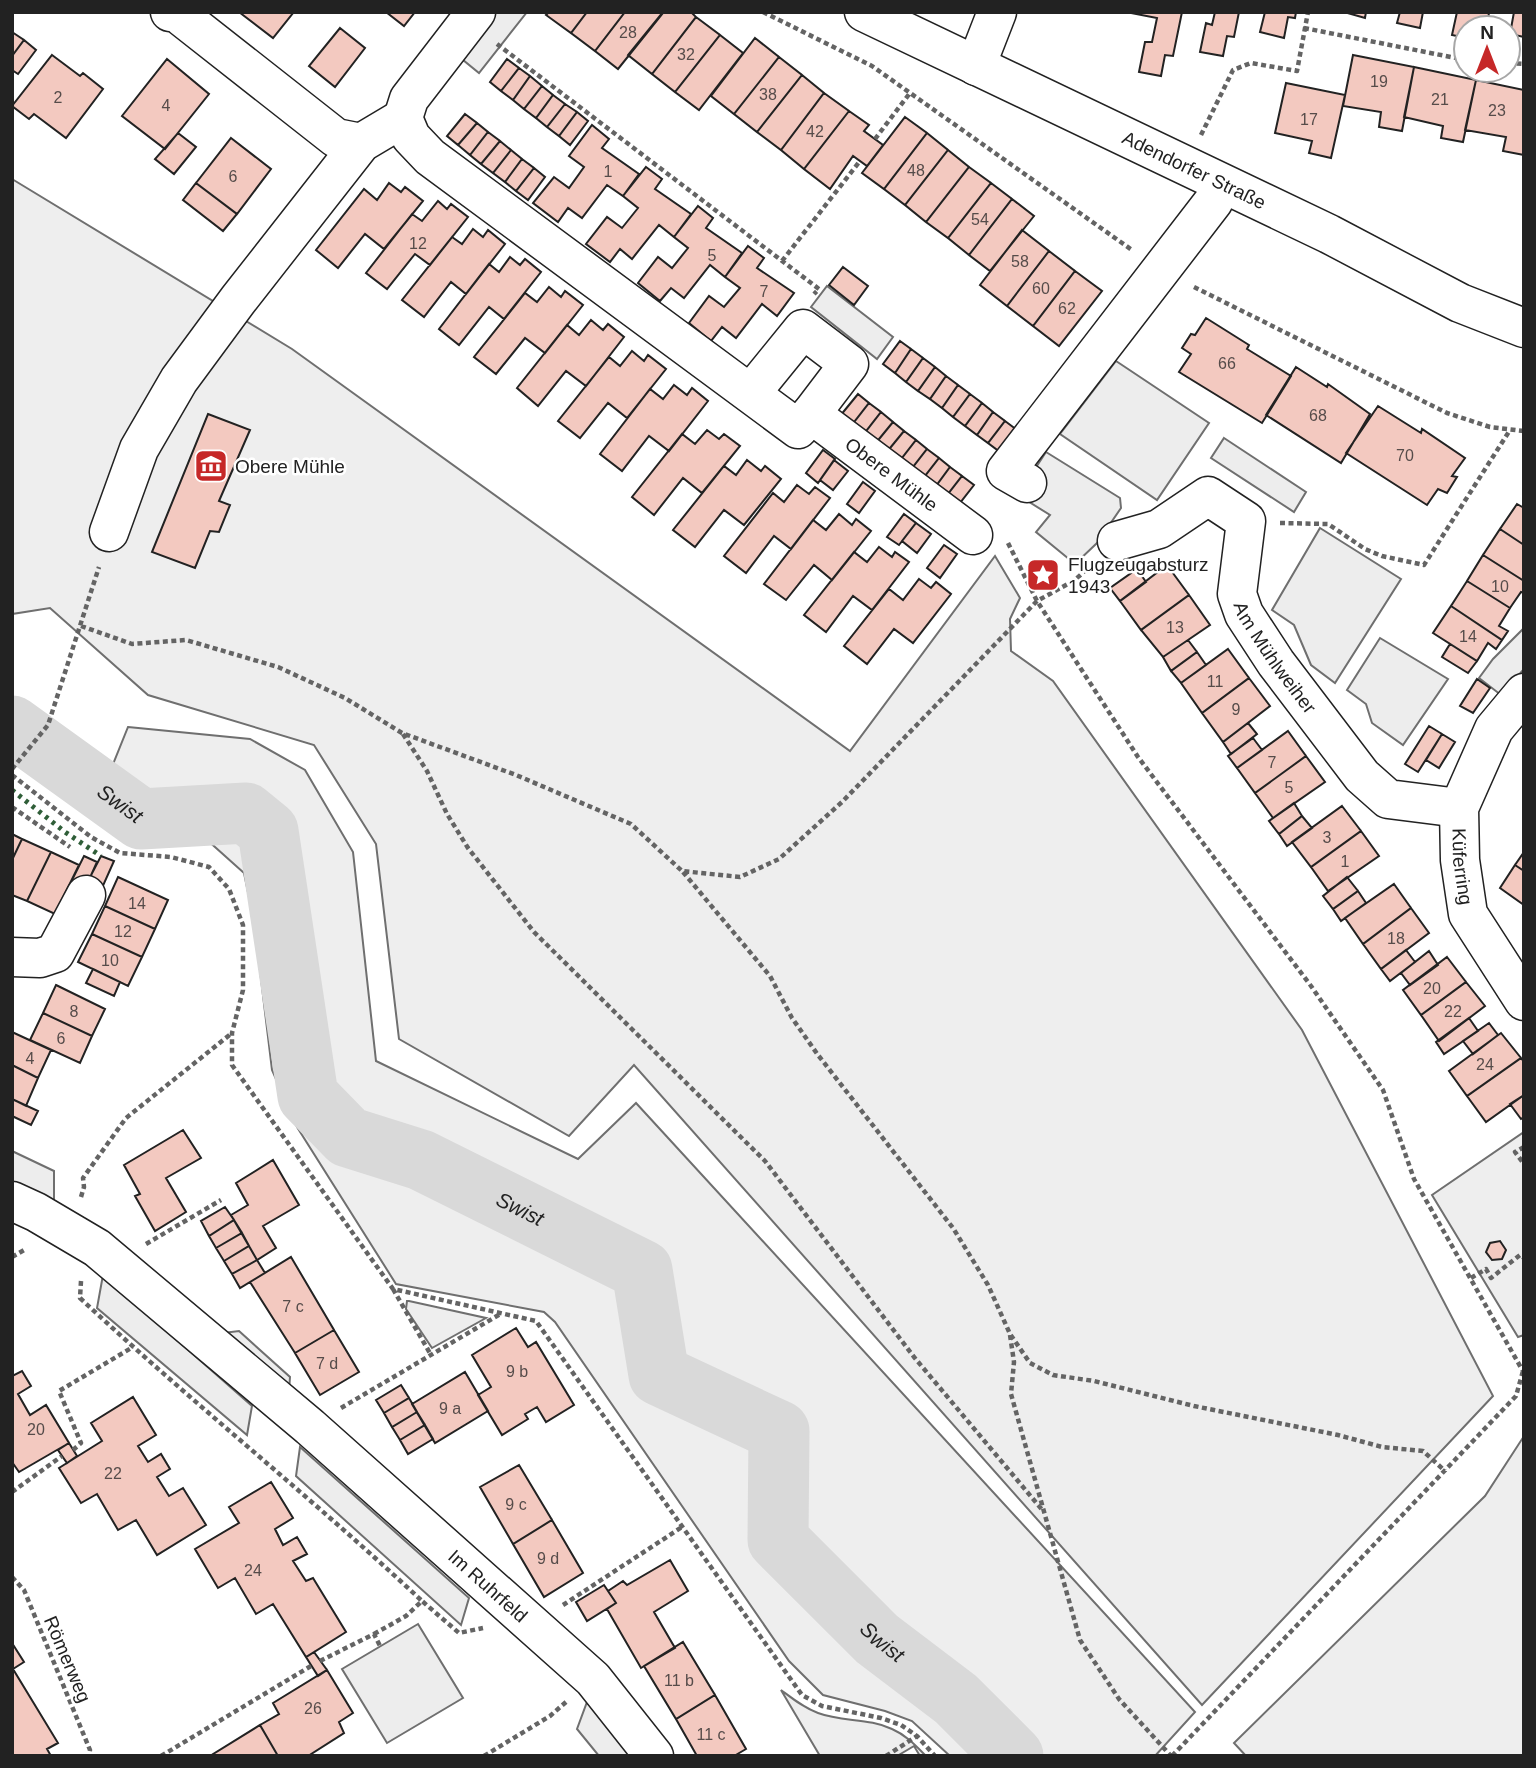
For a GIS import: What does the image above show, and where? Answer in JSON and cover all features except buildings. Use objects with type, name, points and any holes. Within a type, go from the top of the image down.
[{"type":"street","points":[[170,12],[177,13],[335,138],[361,143]]},
{"type":"street","name":"Adendorfer Straße","points":[[864,12],[1373,256],[1460,303],[1524,328]]},
{"type":"street","points":[[976,66],[997,12]]},
{"type":"street","points":[[473,17],[409,99],[403,118],[411,137],[430,158],[798,429],[849,364],[803,329],[751,393]]},
{"type":"street","points":[[109,532],[139,449],[179,380],[361,143],[403,118]]},
{"type":"street","points":[[1016,477],[1213,202],[1222,184]]},
{"type":"street","name":"Obere Mühle","points":[[811,414],[989,535]]},
{"type":"street","points":[[1117,541],[1159,529],[1208,496],[1246,521]]},
{"type":"street","name":"Am Mühlweiher","points":[[1246,521],[1237,594],[1244,614],[1276,663],[1362,776],[1388,799],[1459,808]]},
{"type":"street","name":"Küferring","points":[[1524,692],[1494,729],[1459,808],[1460,860],[1468,914],[1524,1001]]},
{"type":"street","points":[[12,957],[40,958],[55,953],[86,895]]},
{"type":"street","name":"Im Ruhrfeld","points":[[12,1200],[107,1256],[310,1427],[593,1679],[654,1756]]},
{"type":"path","points":[[1203,131],[1233,70],[1251,63],[1297,71],[1308,12]]},
{"type":"path","points":[[473,17],[819,289],[806,304],[803,329]]},
{"type":"path","points":[[1304,29],[1452,57]]},
{"type":"path","points":[[874,139],[910,93]]},
{"type":"path","points":[[782,261],[860,161]]},
{"type":"path","points":[[1246,521],[1328,524],[1373,552],[1424,565],[1510,430]]},
{"type":"path","points":[[12,769],[48,724],[109,532]]},
{"type":"path","points":[[989,535],[1037,601],[1138,757],[1311,986],[1383,1090],[1414,1179],[1524,1371],[1516,1396],[1171,1756],[1119,1699],[1080,1640],[1011,1394],[1014,1362],[1010,1334]]},
{"type":"path","points":[[682,871],[740,877],[779,859],[851,793],[1037,601],[1075,580],[1117,541]]},
{"type":"path","points":[[81,626],[132,644],[186,639],[278,667],[345,698],[402,733],[516,775],[631,824],[682,871],[770,976],[792,1018],[818,1055],[953,1228],[988,1285],[1010,1334],[1030,1363],[1054,1375],[1094,1381],[1382,1447],[1423,1451],[1445,1471]]},
{"type":"path","points":[[402,733],[427,771],[447,814],[468,848],[534,932],[765,1161],[914,1357],[1044,1512]]},
{"type":"path","points":[[12,775],[91,837],[120,853],[172,857],[209,867],[229,889],[243,925],[243,990],[232,1032],[232,1065],[393,1289],[431,1355]]},
{"type":"path","points":[[12,807],[70,847]]},
{"type":"path","points":[[83,1178],[127,1118],[232,1032]]},
{"type":"path","points":[[1524,1147],[1515,1152],[1524,1164]]},
{"type":"path","points":[[221,1200],[138,1249],[82,1265],[80,1298],[133,1348],[352,1536],[459,1633],[525,1618],[574,1596],[682,1527]]},
{"type":"path","points":[[1471,1278],[1486,1269],[1491,1278],[1522,1255]]},
{"type":"path","points":[[393,1289],[536,1321],[802,1695],[822,1706],[881,1718],[901,1725],[917,1736],[935,1756]]},
{"type":"path","points":[[310,1427],[502,1313]]},
{"type":"path","points":[[73,1450],[81,1443],[59,1391],[133,1348]]},
{"type":"path","points":[[12,1492],[62,1456]]},
{"type":"path","name":"Römerweg","points":[[12,1577],[24,1590],[90,1750],[89,1756]]},
{"type":"path","points":[[320,1661],[406,1616],[422,1601]]},
{"type":"path","points":[[374,1634],[380,1646]]},
{"type":"path","points":[[161,1756],[311,1666]]},
{"type":"path","points":[[484,1756],[550,1716],[593,1679]]},
{"type":"path","points":[[886,1756],[917,1736]]},
{"type":"shaded area","points":[[491,12],[527,12],[479,73],[457,55]]},
{"type":"shaded area","points":[[12,179],[292,349],[850,751],[995,556],[1020,598],[1010,619],[1011,651],[1053,681],[1302,1030],[1493,1396],[1202,1705],[634,1065],[569,1136],[399,1039],[376,844],[314,745],[148,695],[50,608],[12,614]]},
{"type":"shaded area","points":[[827,286],[893,337],[877,359],[811,307]]},
{"type":"shaded area","points":[[1116,361],[1209,423],[1157,500],[1060,434]]},
{"type":"shaded area","points":[[1224,438],[1306,492],[1294,512],[1211,458]]},
{"type":"shaded area","points":[[1046,452],[1120,498],[1121,508],[1097,543],[1075,564],[1036,532],[1050,515],[1018,495]]},
{"type":"shaded area","points":[[1320,528],[1401,579],[1335,683],[1311,665],[1294,625],[1272,610]]},
{"type":"shaded area","points":[[1524,628],[1524,669],[1501,695],[1479,678],[1493,659]]},
{"type":"shaded area","points":[[1380,638],[1448,679],[1403,745],[1372,723],[1366,704],[1347,690]]},
{"type":"shaded area","points":[[128,727],[250,739],[305,770],[353,852],[376,1061],[578,1159],[636,1103],[1195,1712],[1155,1756],[950,1756],[912,1721],[823,1695],[789,1661],[555,1322],[544,1312],[396,1284],[297,1127],[272,1070],[254,921],[244,873],[206,839],[137,824],[99,799]]},
{"type":"shaded area","points":[[1524,1132],[1524,1335],[1518,1337],[1432,1195]]},
{"type":"shaded area","points":[[12,1151],[54,1171],[54,1202],[12,1182]]},
{"type":"shaded area","points":[[103,1275],[252,1406],[247,1435],[97,1308]]},
{"type":"shaded area","points":[[407,1301],[486,1318],[432,1348],[406,1309]]},
{"type":"shaded area","points":[[239,1331],[290,1377],[289,1391],[223,1333]]},
{"type":"shaded area","points":[[1524,1436],[1524,1756],[1246,1756],[1234,1743],[1485,1496]]},
{"type":"shaded area","points":[[300,1447],[469,1598],[461,1625],[296,1476]]},
{"type":"shaded area","points":[[418,1624],[463,1698],[387,1743],[342,1669]]},
{"type":"shaded area","points":[[781,1690],[818,1713],[892,1729],[906,1738],[926,1756],[920,1756],[914,1746],[897,1756],[820,1756]]},
{"type":"shaded area","points":[[587,1702],[633,1756],[599,1756],[577,1729]]},
{"type":"waterway","name":"Swist","points":[[12,726],[141,819],[246,813],[268,831],[308,1096],[348,1137],[421,1160],[642,1270],[659,1375],[779,1431],[778,1540],[877,1639],[956,1699],[1013,1756]]},
{"type":"hedge","points":[[12,790],[65,832],[101,856]]},
{"type":"place","name":"Obere Mühle","points":[[211,466]]},
{"type":"place","name":"Flugzeugabsturz 1943","points":[[1043,575]]}]
